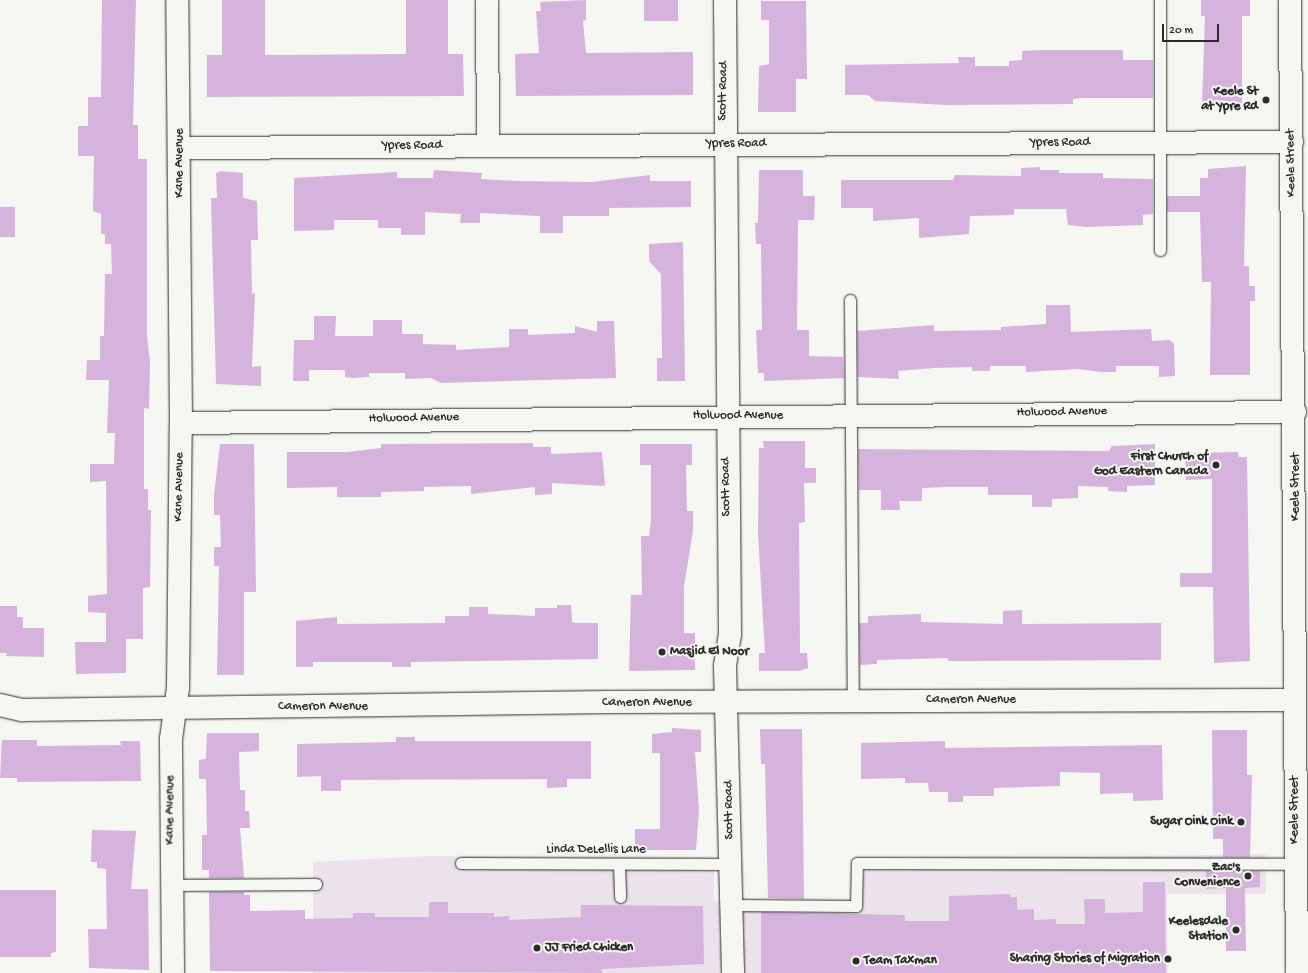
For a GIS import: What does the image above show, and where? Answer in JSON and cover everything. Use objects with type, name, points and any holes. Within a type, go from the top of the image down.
[{"type":"street","name":"Kane Avenue","points":[[173,973],[171,740],[176,708],[181,423],[180,148],[177,0]]},
{"type":"street","points":[[487,0],[488,146]]},
{"type":"street","name":"Scott Road","points":[[725,0],[724,145],[726,416],[730,634],[725,666],[733,973]]},
{"type":"street","name":"Keele Street","points":[[1290,0],[1295,412],[1302,463],[1294,700],[1297,973]]},
{"type":"street","name":"Ypres Road","points":[[180,148],[1292,142]]},
{"type":"street","name":"Holwood Avenue","points":[[181,423],[726,416],[1295,412]]},
{"type":"street","name":"Cameron Avenue","points":[[0,705],[22,710],[727,704],[853,701],[1294,700]]},
{"type":"lane","points":[[1160,0],[1160,250]]},
{"type":"lane","points":[[850,300],[853,701]]},
{"type":"lane","name":"Linda DeLellis Lane","points":[[462,863],[731,864]]},
{"type":"lane","points":[[731,905],[856,906],[857,863],[1295,864]]},
{"type":"lane","points":[[619,864],[620,897]]},
{"type":"lane","points":[[172,885],[316,884]]},
{"type":"shaded area","points":[[1265,854],[1266,894],[1167,894],[1168,973],[313,973],[313,862],[428,856],[714,859],[714,901],[852,901],[855,861]]},
{"type":"building","points":[[102,0],[136,0],[133,125],[138,125],[138,159],[147,159],[147,336],[150,362],[149,409],[144,408],[144,489],[148,489],[148,510],[151,510],[150,587],[143,588],[143,639],[126,639],[126,673],[76,674],[75,642],[106,642],[106,613],[88,612],[88,596],[107,594],[106,481],[90,482],[90,464],[114,464],[115,433],[107,433],[109,380],[86,380],[87,360],[100,360],[100,336],[104,336],[105,274],[112,274],[111,244],[105,244],[105,234],[101,234],[101,214],[93,211],[94,156],[78,156],[78,126],[88,126],[88,97],[101,97]]},
{"type":"building","points":[[222,0],[265,0],[265,55],[286,55],[406,54],[406,0],[448,0],[448,54],[463,54],[464,96],[207,97],[207,55],[222,55]]},
{"type":"building","points":[[586,0],[586,20],[583,21],[586,53],[693,52],[693,95],[516,96],[515,54],[539,53],[536,11],[541,11],[540,2]]},
{"type":"building","points":[[644,0],[678,0],[678,21],[644,21]]},
{"type":"building","points":[[1201,0],[1250,0],[1250,16],[1242,16],[1242,108],[1202,107],[1205,16],[1201,16]]},
{"type":"building","points":[[761,1],[806,1],[807,79],[796,79],[796,112],[758,112],[759,66],[769,64],[769,20],[761,20]]},
{"type":"building","points":[[1123,50],[1123,60],[1153,60],[1153,98],[1084,98],[1073,99],[1073,104],[946,105],[875,101],[868,95],[845,95],[845,65],[959,63],[958,57],[975,57],[975,66],[1009,66],[1009,61],[1022,60],[1022,51]]},
{"type":"building","points":[[1246,166],[1244,266],[1249,266],[1249,286],[1255,286],[1255,301],[1250,301],[1250,375],[1210,375],[1211,282],[1202,282],[1200,212],[1167,212],[1167,196],[1200,196],[1200,178],[1208,178],[1208,169]]},
{"type":"building","points":[[1040,167],[1040,170],[1059,170],[1059,173],[1103,173],[1103,178],[1153,179],[1153,214],[1143,215],[1143,225],[1086,227],[1068,225],[1066,209],[1014,209],[1014,215],[970,216],[969,234],[919,238],[919,218],[873,221],[873,208],[841,208],[841,180],[953,180],[955,175],[1021,176],[1021,168]]},
{"type":"building","points":[[434,170],[482,173],[481,179],[516,181],[592,182],[650,175],[650,181],[691,181],[691,207],[609,208],[609,216],[563,216],[563,233],[540,233],[540,216],[480,213],[480,223],[460,223],[461,214],[425,212],[425,235],[401,235],[401,228],[378,228],[378,220],[334,220],[334,230],[294,231],[294,178],[397,172],[397,178],[433,178]]},
{"type":"building","points":[[759,170],[803,170],[803,196],[815,196],[814,220],[798,220],[797,330],[809,330],[809,356],[843,357],[844,378],[764,381],[764,373],[758,373],[756,330],[762,330],[761,244],[756,244],[755,223],[758,223]]},
{"type":"building","points":[[221,171],[243,173],[243,198],[257,201],[258,240],[251,240],[252,294],[255,293],[252,367],[261,366],[261,386],[216,384],[211,198],[217,198],[216,173]]},
{"type":"building","points":[[0,207],[15,207],[15,237],[0,237]]},
{"type":"building","points":[[683,242],[685,381],[657,381],[657,358],[662,358],[661,274],[649,261],[649,244]]},
{"type":"building","points":[[1046,305],[1070,305],[1071,332],[1151,329],[1152,341],[1170,340],[1174,344],[1175,376],[1159,377],[1159,366],[1116,366],[1116,372],[1078,369],[1026,372],[1026,366],[990,366],[990,371],[972,371],[972,367],[898,371],[899,379],[858,377],[857,331],[934,325],[934,331],[1001,330],[1001,327],[1046,324]]},
{"type":"building","points":[[314,316],[336,316],[335,336],[373,336],[373,320],[402,320],[402,334],[423,334],[423,344],[456,345],[456,350],[509,347],[509,329],[528,329],[528,335],[575,333],[575,326],[597,332],[597,321],[614,321],[616,378],[441,383],[431,378],[405,379],[405,373],[369,373],[369,377],[352,378],[345,377],[345,370],[309,370],[309,381],[293,381],[294,340],[314,340]]},
{"type":"building","points":[[763,441],[805,441],[805,468],[816,468],[816,483],[804,483],[805,522],[799,523],[800,653],[807,653],[808,668],[799,671],[759,671],[759,653],[765,653],[758,533],[759,448],[764,448]]},
{"type":"building","points":[[533,443],[533,447],[551,447],[551,454],[602,452],[605,486],[552,483],[552,494],[535,495],[535,487],[471,494],[471,486],[424,487],[424,491],[381,492],[381,497],[337,497],[337,487],[287,488],[287,452],[348,452],[381,448],[381,444]]},
{"type":"building","points":[[220,444],[254,444],[256,592],[244,592],[244,675],[217,675],[219,566],[214,566],[214,547],[221,547],[220,515],[214,515],[214,495]]},
{"type":"building","points":[[640,444],[692,444],[692,465],[686,465],[687,511],[693,511],[693,531],[684,586],[684,633],[695,633],[695,670],[629,671],[631,595],[642,595],[641,536],[649,536],[651,520],[651,465],[640,465]]},
{"type":"building","points":[[1155,444],[1155,485],[1127,486],[1127,492],[1108,491],[1108,487],[1078,486],[1078,498],[1052,499],[1052,507],[1032,507],[1032,495],[988,495],[988,487],[945,487],[922,488],[922,501],[899,501],[900,510],[881,510],[881,490],[859,490],[858,449],[1109,451],[1112,446]]},
{"type":"building","points":[[1238,452],[1239,457],[1247,457],[1250,661],[1214,663],[1213,587],[1180,587],[1180,573],[1212,573],[1212,479],[1186,480],[1185,453]]},
{"type":"building","points":[[557,605],[571,605],[572,622],[598,623],[598,659],[411,662],[411,667],[392,667],[392,662],[313,662],[313,667],[296,667],[296,621],[337,617],[337,624],[445,623],[445,616],[469,616],[469,607],[488,607],[488,614],[535,616],[535,608],[557,608]]},
{"type":"building","points":[[0,606],[17,606],[17,617],[23,617],[23,628],[44,628],[44,657],[6,656],[7,653],[0,653]]},
{"type":"building","points":[[1022,610],[1022,624],[1161,623],[1161,660],[948,661],[948,658],[877,660],[877,664],[860,665],[859,623],[868,623],[868,616],[921,614],[921,622],[1003,624],[1003,611]]},
{"type":"building","points":[[672,728],[701,730],[701,752],[695,752],[699,810],[696,850],[635,850],[635,829],[660,829],[660,753],[652,753],[652,734],[672,732]]},
{"type":"building","points":[[760,729],[802,729],[804,899],[768,898],[765,764],[761,764]]},
{"type":"building","points":[[1212,730],[1247,730],[1247,775],[1252,775],[1250,857],[1223,857],[1223,839],[1213,839]]},
{"type":"building","points":[[207,733],[259,733],[259,751],[239,752],[240,790],[245,790],[245,811],[249,811],[250,828],[240,828],[244,878],[209,878],[209,870],[202,870],[202,835],[207,835],[206,779],[199,779],[199,760],[206,759]]},
{"type":"building","points":[[396,737],[415,737],[415,741],[591,741],[591,779],[567,779],[567,787],[547,788],[547,779],[341,780],[341,791],[321,791],[321,776],[297,777],[297,744],[396,742]]},
{"type":"building","points":[[2,740],[37,740],[37,746],[121,745],[120,741],[140,741],[141,781],[17,782],[17,778],[0,778]]},
{"type":"building","points":[[945,741],[945,748],[1162,745],[1163,800],[1133,801],[1133,793],[1100,794],[1100,773],[1060,772],[1060,786],[994,788],[994,796],[963,796],[963,802],[948,802],[948,792],[929,792],[928,783],[905,783],[905,778],[861,779],[861,743]]},
{"type":"building","points":[[92,830],[136,831],[131,889],[148,889],[149,970],[89,968],[88,929],[107,929],[106,869],[97,868],[97,862],[91,862]]},
{"type":"building","points":[[1206,871],[1260,871],[1260,887],[1245,888],[1246,951],[1226,951],[1226,888],[1206,889]]},
{"type":"building","points":[[1143,882],[1165,882],[1166,973],[761,973],[761,912],[905,915],[905,921],[949,921],[949,896],[1010,894],[1010,897],[1017,897],[1017,910],[1034,909],[1034,920],[1056,919],[1056,924],[1085,924],[1084,899],[1105,899],[1105,913],[1143,912]]},
{"type":"building","points":[[0,890],[56,890],[56,952],[51,953],[51,957],[0,957]]},
{"type":"building","points":[[209,892],[244,892],[244,895],[250,895],[250,911],[305,910],[305,919],[353,918],[353,913],[375,913],[375,917],[429,917],[429,902],[448,902],[448,913],[494,913],[494,917],[510,916],[509,920],[581,917],[581,905],[703,906],[704,964],[602,969],[602,973],[210,971]]},
{"type":"place","name":"Keele St at Ypre Rd","points":[[1266,100]]},
{"type":"place","name":"First Church of God Eastern Canada","points":[[1216,465]]},
{"type":"place","name":"Masjid El Noor","points":[[662,652]]},
{"type":"place","name":"Sugar Oink Oink","points":[[1241,822]]},
{"type":"place","name":"Zac's Convenience","points":[[1248,876]]},
{"type":"place","name":"Keelesdale Station","points":[[1236,930]]},
{"type":"place","name":"JJ Fried Chicken","points":[[537,948]]},
{"type":"place","name":"Sharing Stories of Migration","points":[[1168,959]]},
{"type":"place","name":"Team Taxman","points":[[856,961]]}]
